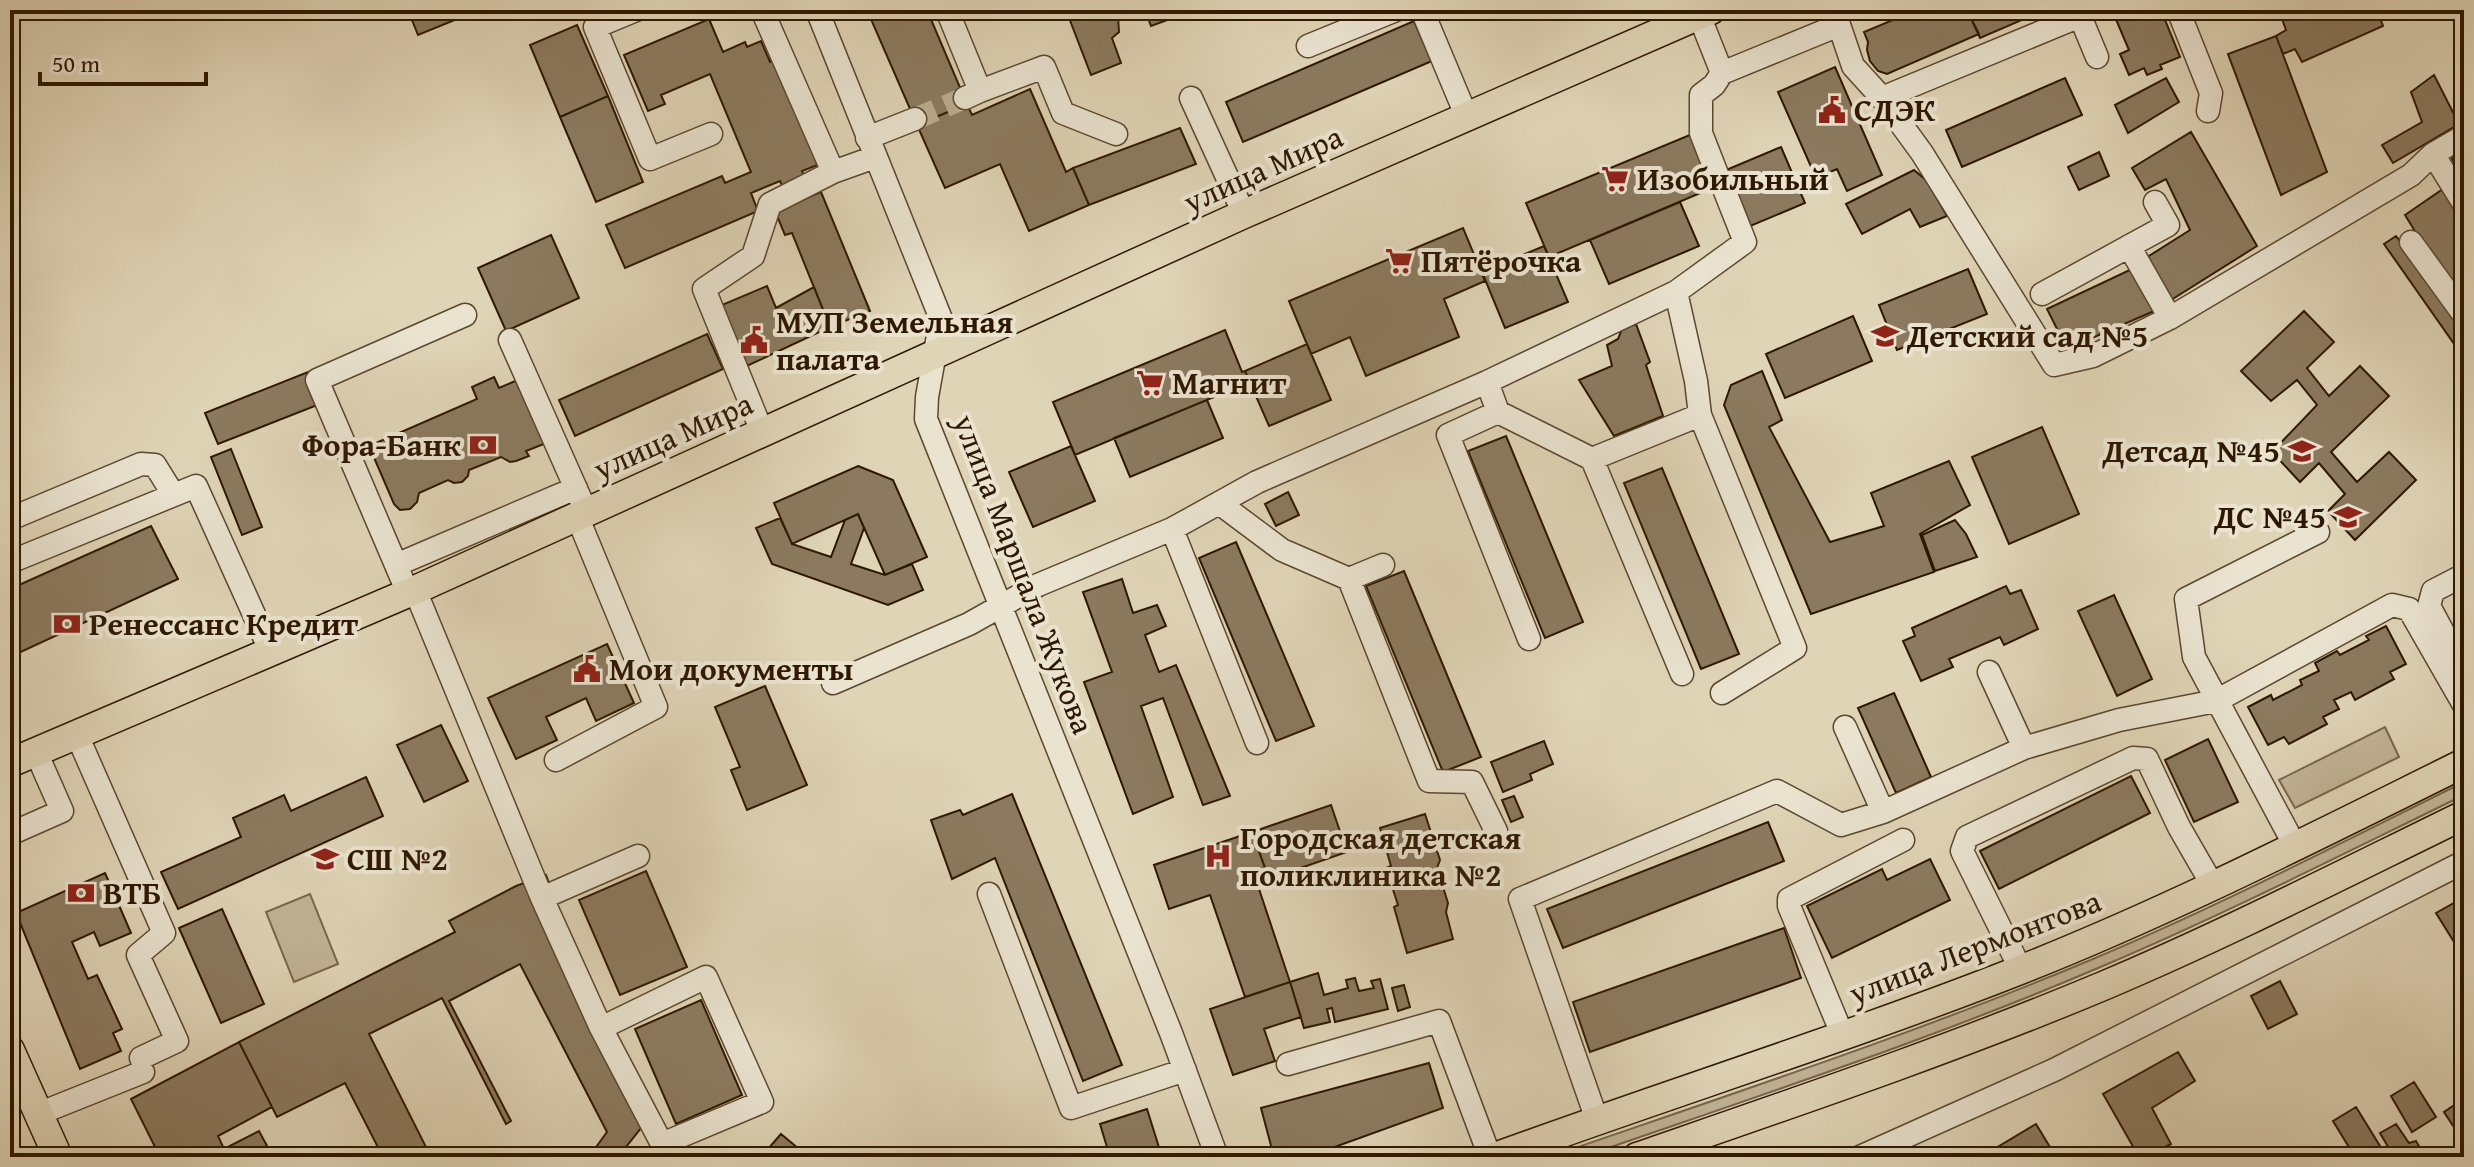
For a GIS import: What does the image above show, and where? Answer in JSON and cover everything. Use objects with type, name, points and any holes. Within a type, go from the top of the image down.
[{"type":"main road","name":"улица Мира","points":[[10,763],[412,591],[580,505],[763,434],[1244,214],[1702,12]]},
{"type":"main road","name":"улица Лермонтова","points":[[1492,1157],[2021,970],[2213,886],[2464,763]]},
{"type":"main road","points":[[1637,1157],[1936,1052],[2106,985],[2464,815]]},
{"type":"main road","points":[[10,1050],[58,1157]]},
{"type":"street","points":[[636,10],[595,27],[650,159],[711,134]]},
{"type":"street","points":[[762,10],[833,172]]},
{"type":"street","name":"улица Маршала Жукова","points":[[817,10],[941,319],[926,419],[1217,1157]]},
{"type":"street","points":[[947,10],[973,94],[1044,67],[1063,113],[1116,134]]},
{"type":"street","points":[[1308,46],[1396,10]]},
{"type":"street","points":[[1422,10],[1466,115]]},
{"type":"street","points":[[2178,10],[2211,93],[2208,111]]},
{"type":"street","points":[[1702,12],[1722,73]]},
{"type":"street","points":[[1882,98],[2080,16],[2097,57]]},
{"type":"street","points":[[833,683],[1002,607],[1038,585],[1172,529],[1257,482],[1487,382],[1676,292],[1745,242],[1701,133],[1701,95],[1714,85],[1722,73],[1836,17],[1853,66],[1882,98],[1922,153],[2054,365],[2093,356],[2170,318],[2411,175],[2433,154],[2464,136]]},
{"type":"street","points":[[1191,98],[1244,214]]},
{"type":"street","points":[[763,434],[704,289],[753,256],[770,204],[833,172],[915,119]]},
{"type":"street","points":[[2433,154],[2464,204]]},
{"type":"street","points":[[2042,294],[2168,225],[2155,202]]},
{"type":"street","points":[[2411,242],[2464,315]]},
{"type":"street","points":[[2129,246],[2170,318]]},
{"type":"street","points":[[1676,292],[1696,381],[1700,415],[1795,648],[1722,693]]},
{"type":"street","points":[[465,315],[317,380],[396,565],[412,591],[542,898],[601,1028],[662,1144],[762,1102],[706,977],[601,1028]]},
{"type":"street","points":[[510,340],[580,505],[656,707],[556,760]]},
{"type":"street","points":[[1487,382],[1498,412],[1592,459],[1682,674]]},
{"type":"street","points":[[1498,412],[1448,435],[1529,639]]},
{"type":"street","points":[[1592,459],[1700,415]]},
{"type":"street","points":[[10,519],[141,464],[155,465],[173,494]]},
{"type":"street","points":[[10,562],[192,486],[198,488],[271,652]]},
{"type":"street","points":[[1219,503],[1282,550],[1349,579],[1429,781],[1472,782],[1496,831]]},
{"type":"street","points":[[396,565],[580,505]]},
{"type":"street","points":[[1172,529],[1257,743]]},
{"type":"street","points":[[2295,846],[2194,657],[2186,599],[2318,532]]},
{"type":"street","points":[[1349,579],[1383,565]]},
{"type":"street","points":[[2464,575],[2433,591],[2429,606],[2464,671]]},
{"type":"street","points":[[1597,1120],[1520,899],[1777,791],[1841,825],[1883,812],[2024,748],[2119,720],[2216,701],[2392,605],[2409,609],[2464,705]]},
{"type":"street","points":[[1989,672],[2024,748]]},
{"type":"street","points":[[1845,727],[1883,812]]},
{"type":"street","points":[[38,1114],[142,1065],[177,1041],[138,955],[164,933],[77,735]]},
{"type":"street","points":[[10,834],[62,811],[36,752]]},
{"type":"street","points":[[2021,970],[1962,851],[1967,837],[2133,758],[2147,759],[2179,827],[2213,886]]},
{"type":"street","points":[[1842,1034],[1789,906],[1789,899],[1903,840]]},
{"type":"street","points":[[542,898],[638,856]]},
{"type":"street","points":[[1860,1157],[2054,1070],[2464,862]]},
{"type":"street","points":[[989,894],[1071,1108],[1185,1070]]},
{"type":"street","points":[[1288,1064],[1439,1021],[1492,1157]]},
{"type":"shaded area","points":[[2385,727],[2399,757],[2295,808],[2279,780]]},
{"type":"shaded area","points":[[2464,782],[2464,795],[2191,927],[2035,994],[1842,1067],[1582,1157],[1549,1157],[1891,1038],[2093,959],[2233,896]]},
{"type":"shaded area","points":[[310,894],[338,964],[294,982],[266,912]]},
{"type":"building","points":[[408,10],[479,10],[418,35]]},
{"type":"building","points":[[867,10],[927,10],[967,104],[917,125]]},
{"type":"building","points":[[1066,10],[1124,10],[1126,13],[1118,16],[1119,32],[1112,38],[1121,63],[1091,75]]},
{"type":"building","points":[[1145,10],[1186,10],[1187,13],[1151,26]]},
{"type":"building","points":[[1900,10],[1967,10],[1979,34],[1887,74],[1878,71],[1870,61],[1864,32],[1893,20]]},
{"type":"building","points":[[1967,10],[2045,10],[1980,38]]},
{"type":"building","points":[[2112,10],[2161,10],[2180,57],[2160,65],[2162,69],[2147,75],[2144,68],[2129,75],[2120,54],[2129,50]]},
{"type":"building","points":[[2296,10],[2377,10],[2383,26],[2302,62],[2295,49],[2283,54],[2276,36],[2286,30],[2281,16]]},
{"type":"building","points":[[709,19],[723,52],[745,42],[747,47],[761,41],[770,62],[775,60],[820,164],[802,171],[804,176],[782,186],[780,181],[751,193],[758,211],[625,268],[606,225],[722,176],[725,183],[751,172],[710,74],[661,95],[665,104],[648,111],[624,55]]},
{"type":"building","points":[[1414,21],[1432,61],[1243,142],[1226,102]]},
{"type":"building","points":[[577,25],[608,96],[560,117],[530,45]]},
{"type":"building","points":[[2276,36],[2327,172],[2281,195],[2228,54]]},
{"type":"building","points":[[1835,67],[1882,175],[1847,191],[1837,169],[1816,178],[1778,92]]},
{"type":"building","points":[[2434,75],[2459,124],[2393,163],[2382,145],[2422,122],[2411,92]]},
{"type":"building","points":[[2065,78],[2082,115],[1962,167],[1946,130]]},
{"type":"building","points":[[2166,78],[2179,102],[2128,133],[2115,105]]},
{"type":"building","points":[[1030,89],[1066,172],[1073,168],[1089,205],[1029,231],[1000,164],[945,188],[917,125],[967,104],[972,115]]},
{"type":"building","points":[[608,96],[643,182],[596,202],[560,117]]},
{"type":"building","points":[[1180,128],[1196,164],[1089,205],[1073,168]]},
{"type":"building","points":[[1697,132],[1724,183],[1549,257],[1526,203]]},
{"type":"building","points":[[2191,132],[2257,246],[2168,302],[2141,261],[2190,230],[2166,179],[2145,190],[2132,168]]},
{"type":"building","points":[[2464,146],[2464,182],[2449,153]]},
{"type":"building","points":[[1781,147],[1805,203],[1743,229],[1719,173]]},
{"type":"building","points":[[2099,152],[2109,176],[2079,190],[2068,167]]},
{"type":"building","points":[[1914,170],[1927,181],[1947,216],[1920,227],[1910,209],[1862,234],[1846,204]]},
{"type":"building","points":[[2443,189],[2464,221],[2464,297],[2452,291],[2405,215]]},
{"type":"building","points":[[821,192],[870,311],[830,327],[792,233],[785,235],[775,211]]},
{"type":"building","points":[[1680,202],[1699,246],[1609,284],[1590,240]]},
{"type":"building","points":[[1463,228],[1485,281],[1444,299],[1459,337],[1366,376],[1350,337],[1311,354],[1289,301]]},
{"type":"building","points":[[551,235],[579,298],[506,331],[478,268]]},
{"type":"building","points":[[2396,236],[2464,325],[2464,358],[2384,244]]},
{"type":"building","points":[[1544,246],[1568,302],[1505,328],[1482,272]]},
{"type":"building","points":[[2136,267],[2161,308],[2067,349],[2047,309]]},
{"type":"building","points":[[1968,269],[1987,314],[1897,350],[1879,305]]},
{"type":"building","points":[[767,286],[776,308],[814,287],[830,327],[747,366],[722,305]]},
{"type":"building","points":[[2304,311],[2334,342],[2307,368],[2329,396],[2360,366],[2389,396],[2331,452],[2357,482],[2389,452],[2416,480],[2355,540],[2328,511],[2345,494],[2319,463],[2300,482],[2272,452],[2317,405],[2297,380],[2271,401],[2241,371]]},
{"type":"building","points":[[1853,316],[1872,361],[1785,398],[1766,354]]},
{"type":"building","points":[[1636,324],[1650,362],[1646,365],[1663,416],[1614,436],[1579,380],[1612,366],[1607,345],[1618,339],[1622,329]]},
{"type":"building","points":[[1225,330],[1242,372],[1245,371],[1250,382],[1075,455],[1053,402]]},
{"type":"building","points":[[707,334],[723,369],[575,436],[559,400]]},
{"type":"building","points":[[1307,344],[1331,400],[1269,426],[1245,371]]},
{"type":"building","points":[[1762,371],[1782,420],[1769,427],[1830,542],[1884,526],[1871,493],[1949,461],[1970,505],[1920,534],[1934,572],[1811,614],[1724,405],[1731,385]]},
{"type":"building","points":[[308,372],[320,404],[218,444],[205,413]]},
{"type":"building","points":[[494,377],[499,388],[522,378],[549,442],[526,451],[529,456],[516,461],[510,462],[501,457],[469,470],[462,482],[448,480],[419,493],[417,502],[410,509],[400,510],[394,504],[369,446],[477,399],[472,387]]},
{"type":"building","points":[[1207,400],[1223,438],[1130,477],[1114,438]]},
{"type":"building","points":[[2042,427],[2079,514],[2009,544],[1972,457]]},
{"type":"building","points":[[1506,436],[1583,622],[1545,638],[1468,451]]},
{"type":"building","points":[[1071,446],[1095,501],[1033,527],[1009,472]]},
{"type":"building","points":[[231,449],[262,527],[242,535],[211,457]]},
{"type":"building","points":[[858,466],[893,480],[927,557],[885,575],[858,514],[792,544],[774,503]]},
{"type":"building","points":[[1662,468],[1739,654],[1701,669],[1624,483]]},
{"type":"building","points":[[1288,492],[1299,515],[1276,526],[1265,504]]},
{"type":"building","points":[[858,514],[864,528],[851,564],[885,575],[912,564],[923,590],[888,605],[772,564],[756,528],[780,518],[792,544],[831,557],[845,520]]},
{"type":"building","points":[[1955,520],[1977,557],[1935,571],[1922,535]]},
{"type":"building","points":[[151,526],[178,579],[10,657],[10,589]]},
{"type":"building","points":[[1236,542],[1314,726],[1276,741],[1199,558]]},
{"type":"building","points":[[1404,571],[1481,757],[1443,772],[1366,586]]},
{"type":"building","points":[[1122,579],[1133,613],[1157,605],[1166,626],[1145,635],[1159,672],[1176,665],[1230,796],[1203,805],[1163,698],[1141,706],[1173,797],[1133,814],[1084,682],[1112,672],[1083,592]]},
{"type":"building","points":[[2006,586],[2010,594],[2021,590],[2038,629],[2004,645],[2000,637],[1949,659],[1953,667],[1921,681],[1903,641],[1915,636],[1912,628]]},
{"type":"building","points":[[2114,595],[2152,679],[2117,696],[2078,611]]},
{"type":"building","points":[[2386,626],[2406,664],[2390,672],[2394,679],[2355,700],[2351,692],[2334,700],[2339,709],[2323,717],[2327,724],[2289,744],[2284,737],[2268,745],[2248,707],[2271,695],[2273,700],[2302,685],[2300,680],[2319,671],[2315,663],[2337,651],[2340,655],[2369,640],[2366,636]]},
{"type":"building","points":[[607,644],[634,703],[596,721],[586,698],[546,717],[557,740],[516,759],[488,698]]},
{"type":"building","points":[[765,686],[807,785],[747,810],[731,770],[740,767],[715,707]]},
{"type":"building","points":[[1894,693],[1931,777],[1896,793],[1858,708]]},
{"type":"building","points":[[441,725],[468,781],[424,802],[397,745]]},
{"type":"building","points":[[2208,739],[2238,802],[2194,822],[2165,760]]},
{"type":"building","points":[[1544,741],[1553,764],[1530,774],[1532,780],[1503,792],[1491,762]]},
{"type":"building","points":[[2131,776],[2150,813],[1999,889],[1980,851]]},
{"type":"building","points":[[366,777],[383,816],[178,909],[161,872],[241,837],[233,818],[284,795],[291,811]]},
{"type":"building","points":[[1012,794],[1122,1065],[1083,1081],[995,858],[952,879],[931,820],[960,810],[963,815]]},
{"type":"building","points":[[1514,796],[1523,817],[1511,822],[1502,800]]},
{"type":"building","points":[[1331,805],[1347,852],[1269,879],[1252,832]]},
{"type":"building","points":[[1425,814],[1440,860],[1437,868],[1448,903],[1446,912],[1453,939],[1407,953],[1394,907],[1398,905],[1386,868],[1391,866],[1380,828]]},
{"type":"building","points":[[1768,822],[1784,861],[1563,948],[1547,909]]},
{"type":"building","points":[[1252,832],[1269,879],[1257,883],[1290,982],[1245,997],[1210,895],[1169,909],[1154,865]]},
{"type":"building","points":[[1930,859],[1950,900],[1832,958],[1807,906],[1882,869],[1887,880]]},
{"type":"building","points":[[646,871],[687,967],[620,995],[579,900]]},
{"type":"building","points":[[105,873],[131,933],[100,946],[94,932],[72,942],[88,979],[97,975],[122,1029],[113,1033],[121,1051],[80,1069],[16,913]]},
{"type":"building","points":[[546,875],[641,1128],[618,1157],[582,1157],[586,1151],[591,1154],[607,1132],[520,964],[449,1001],[511,1121],[506,1124],[442,998],[369,1034],[431,1157],[383,1157],[345,1083],[277,1117],[239,1042],[455,932],[449,921],[516,886]]},
{"type":"building","points":[[2459,900],[2464,908],[2464,936],[2454,942],[2436,913]]},
{"type":"building","points":[[222,909],[264,1004],[221,1023],[179,928]]},
{"type":"building","points":[[1784,928],[1801,978],[1590,1052],[1573,1002]]},
{"type":"building","points":[[1318,973],[1324,995],[1348,988],[1346,980],[1355,978],[1359,991],[1374,988],[1371,981],[1380,979],[1388,1009],[1335,1022],[1332,1008],[1327,1009],[1330,1022],[1304,1028],[1290,982]]},
{"type":"building","points":[[2280,981],[2297,1014],[2268,1029],[2251,996]]},
{"type":"building","points":[[1290,982],[1301,1017],[1264,1029],[1275,1061],[1233,1075],[1210,1009]]},
{"type":"building","points":[[1404,985],[1410,1007],[1398,1011],[1392,988]]},
{"type":"building","points":[[701,1000],[742,1095],[676,1124],[635,1029]]},
{"type":"building","points":[[239,1042],[272,1107],[218,1136],[224,1149],[259,1131],[273,1157],[160,1157],[131,1099]]},
{"type":"building","points":[[2178,1052],[2195,1081],[2152,1108],[2171,1144],[2146,1157],[2139,1157],[2103,1094]]},
{"type":"building","points":[[1429,1063],[1443,1108],[1307,1157],[1274,1157],[1261,1108]]},
{"type":"building","points":[[2414,1082],[2436,1117],[2412,1132],[2391,1096]]},
{"type":"building","points":[[2462,1100],[2464,1103],[2463,1141],[2444,1112]]},
{"type":"building","points":[[2356,1107],[2383,1151],[2372,1157],[2355,1157],[2333,1121]]},
{"type":"building","points":[[1147,1109],[1162,1157],[1110,1157],[1100,1124]]},
{"type":"building","points":[[2036,1124],[2056,1157],[1981,1157]]},
{"type":"building","points":[[2396,1124],[2409,1143],[2416,1141],[2425,1157],[2394,1157],[2380,1133]]},
{"type":"building","points":[[781,1134],[805,1154],[803,1157],[761,1157]]},
{"type":"tunnel","points":[[915,119],[965,98]]},
{"type":"place","name":"СДЭК","points":[[1832,110]]},
{"type":"place","name":"Изобильный","points":[[1615,179]]},
{"type":"place","name":"Пятёрочка","points":[[1399,261]]},
{"type":"place","name":"Детский сад №5","points":[[1885,336]]},
{"type":"place","name":"МУП Земельная палата","points":[[754,340]]},
{"type":"place","name":"Магнит","points":[[1150,383]]},
{"type":"place","name":"Фора-Банк","points":[[483,445]]},
{"type":"place","name":"Детсад №45","points":[[2302,451]]},
{"type":"place","name":"ДС №45","points":[[2348,517]]},
{"type":"place","name":"Ренессанс Кредит","points":[[67,624]]},
{"type":"place","name":"Мои документы","points":[[587,669]]},
{"type":"place","name":"Городская детская поликлиника №2","points":[[1218,856]]},
{"type":"place","name":"СШ №2","points":[[325,859]]},
{"type":"place","name":"ВТБ","points":[[81,893]]}]
